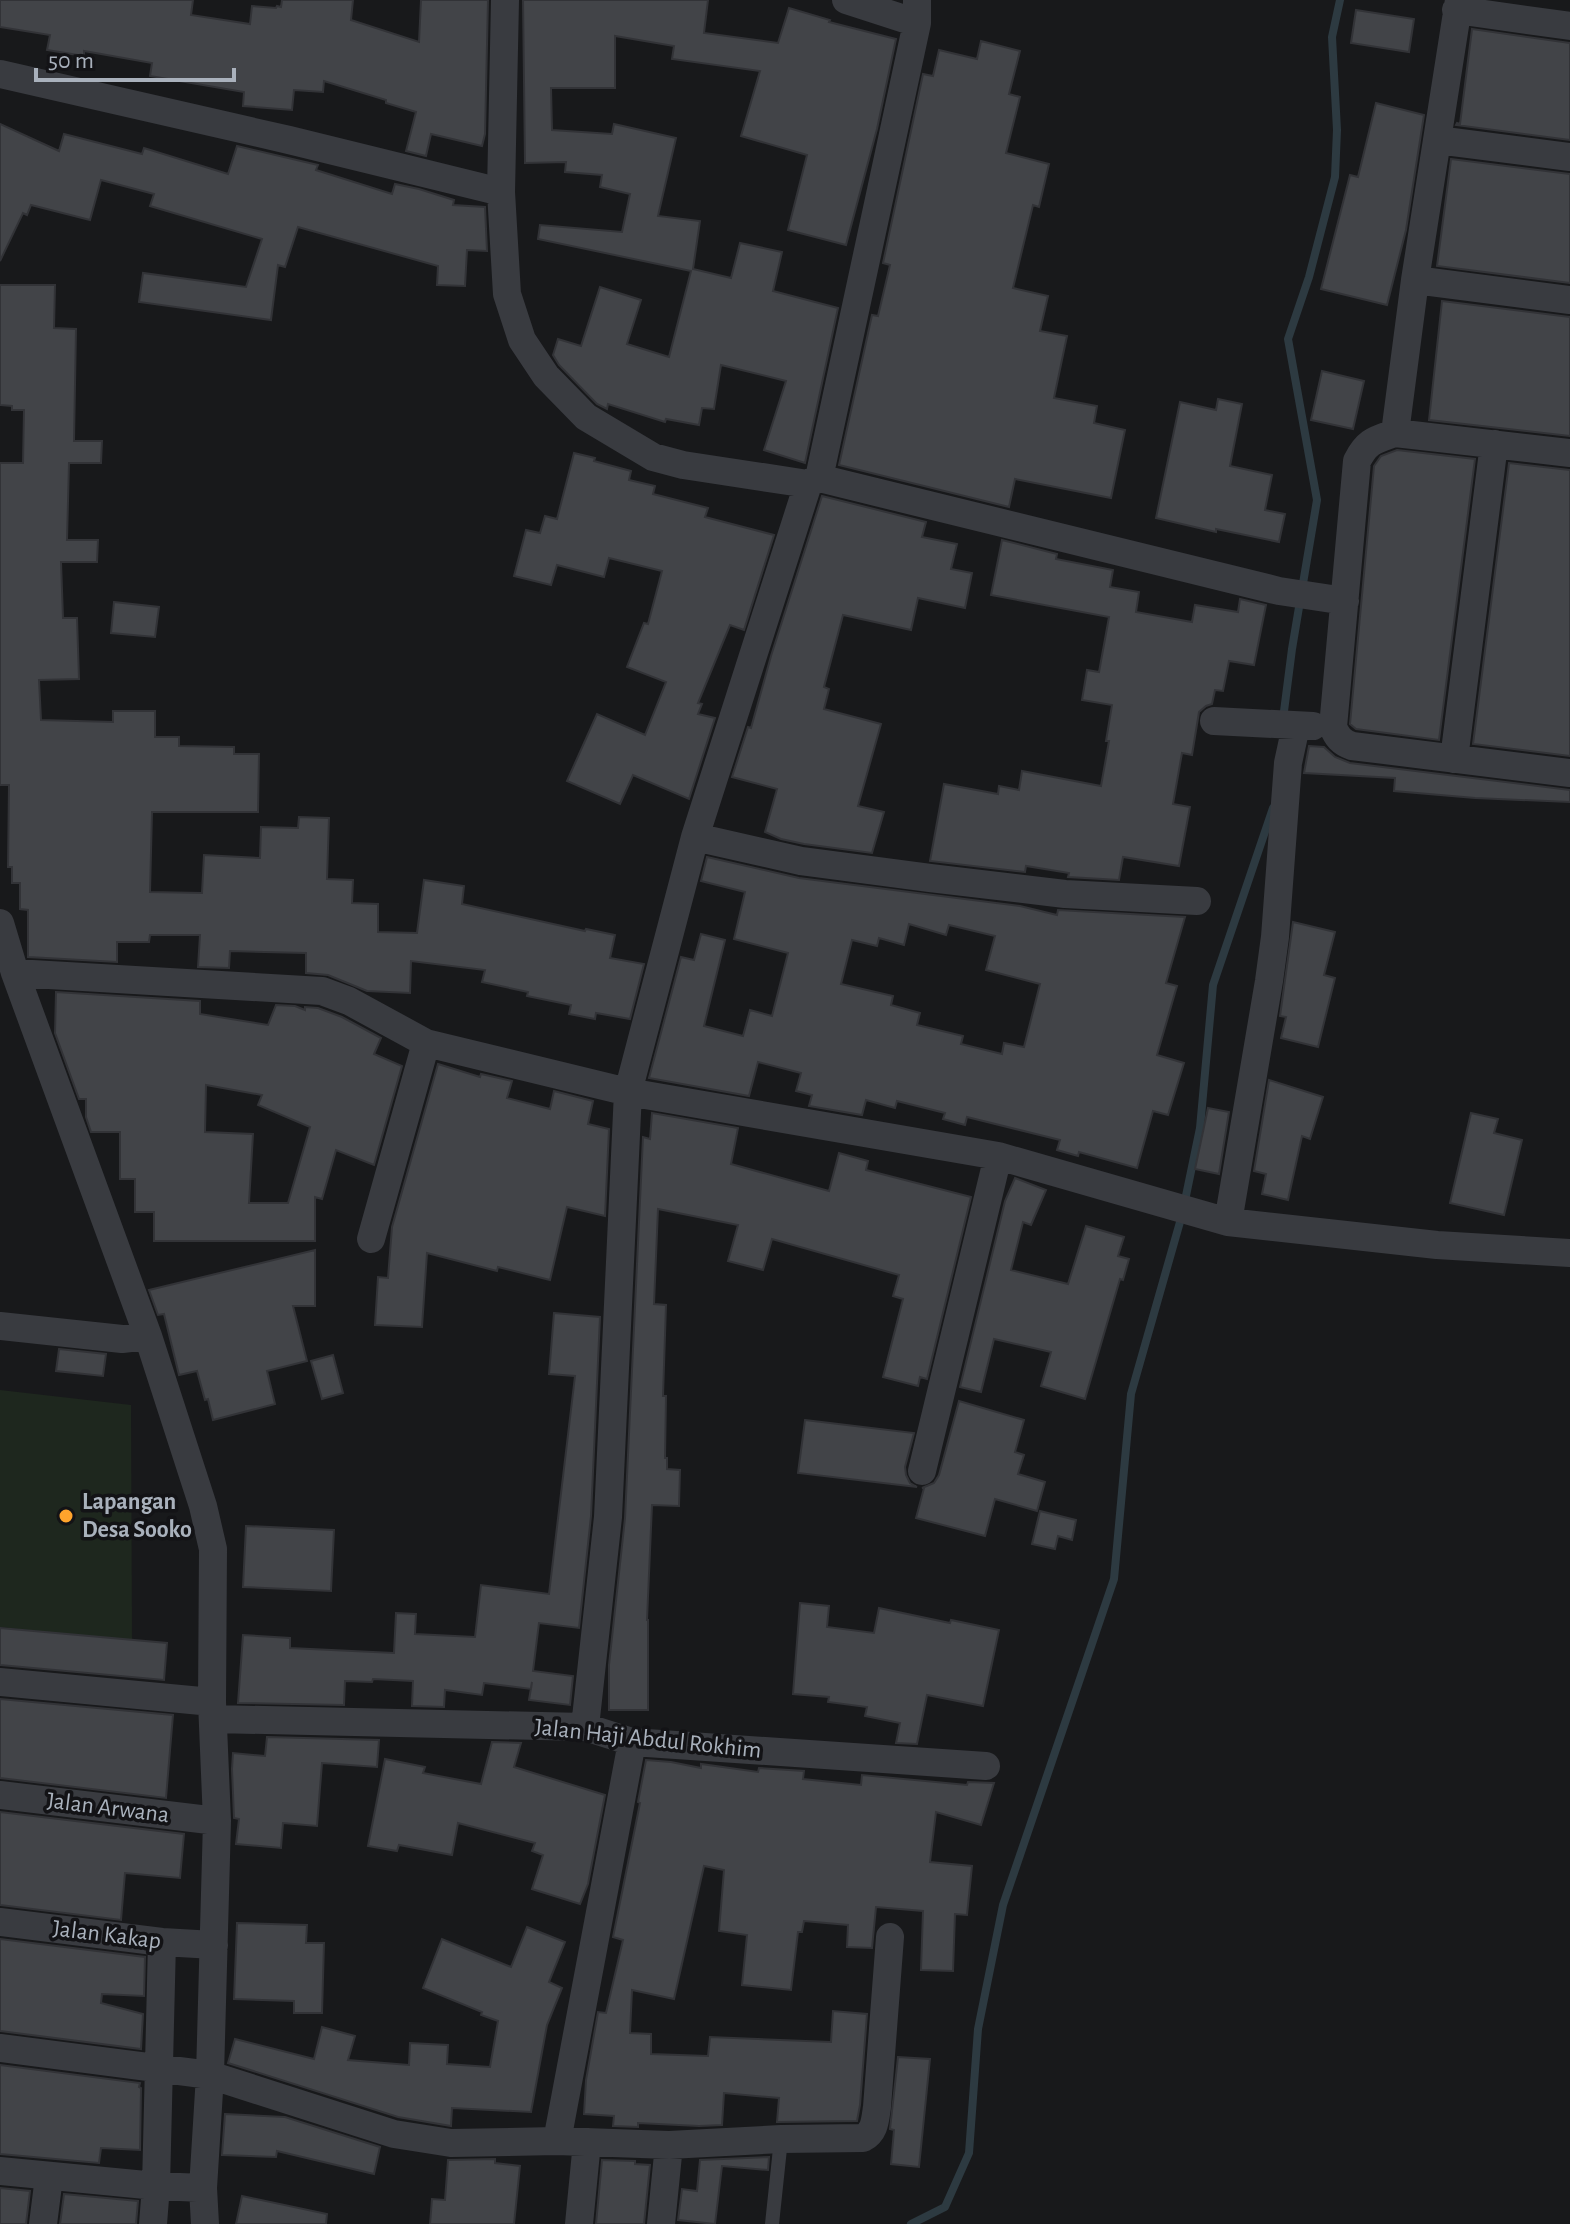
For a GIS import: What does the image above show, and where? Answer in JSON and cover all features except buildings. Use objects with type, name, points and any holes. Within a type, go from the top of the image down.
[{"type":"street","points":[[505,0],[501,192],[507,294],[522,340],[546,376],[586,417],[653,457],[683,465],[813,481],[1279,591],[1331,600]]},
{"type":"street","points":[[585,1727],[608,1517],[628,1092],[695,837],[813,481],[917,11],[846,0]]},
{"type":"street","points":[[1395,433],[1457,5],[1570,26]]},
{"type":"street","points":[[0,74],[501,192]]},
{"type":"street","points":[[1437,140],[1570,157]]},
{"type":"street","points":[[1415,280],[1570,300]]},
{"type":"street","points":[[1570,453],[1395,433],[1370,442],[1357,461],[1331,600],[1333,727],[1343,743],[1570,773]]},
{"type":"street","points":[[1454,759],[1494,444]]},
{"type":"street","points":[[1214,721],[1333,727]]},
{"type":"street","points":[[1228,1222],[1275,937],[1288,763],[1285,725]]},
{"type":"street","points":[[695,837],[801,861],[930,878],[1065,894],[1197,901]]},
{"type":"street","points":[[0,923],[15,973],[148,1336],[203,1506],[213,1549],[217,1821],[210,2075],[203,2188],[205,2224]]},
{"type":"street","points":[[15,973],[322,991],[349,1001],[426,1043],[628,1092],[998,1156],[1228,1222],[1437,1245],[1570,1253]]},
{"type":"street","points":[[371,1239],[426,1043]]},
{"type":"street","points":[[922,1471],[998,1156]]},
{"type":"street","points":[[0,1326],[122,1339],[148,1336]]},
{"type":"street","name":"Jalan Haji Abdul Rokhim","points":[[0,1682],[213,1711],[585,1727],[632,1742],[986,1766]]},
{"type":"street","points":[[557,2141],[632,1742]]},
{"type":"street","name":"Jalan Arwana","points":[[0,1795],[217,1821]]},
{"type":"street","name":"Jalan Kakap","points":[[0,1922],[162,1942],[214,1945]]},
{"type":"street","points":[[0,2048],[210,2075],[394,2134],[425,2141],[669,2145],[863,2138],[870,2134],[877,2107],[890,1937]]},
{"type":"street","points":[[153,2224],[162,1942]]},
{"type":"street","points":[[579,2224],[587,2142]]},
{"type":"street","points":[[661,2224],[669,2145]]},
{"type":"street","points":[[0,2171],[203,2188]]},
{"type":"street","points":[[43,2224],[49,2177]]},
{"type":"lane","points":[[772,2224],[781,2139]]},
{"type":"shaded area","name":"Lapangan Desa Sooko","points":[[0,1390],[131,1405],[132,1641],[0,1627]]},
{"type":"waterway","points":[[1283,719],[1317,500],[1288,339],[1309,277],[1335,177],[1337,130],[1332,37],[1340,0]]},
{"type":"waterway","points":[[911,2224],[945,2207],[969,2153],[978,2029],[1003,1905],[1114,1579],[1131,1394],[1182,1215],[1200,1128],[1213,985],[1273,808]]},
{"type":"place","name":"Lapangan Desa Sooko","points":[[66,1516]]}]
